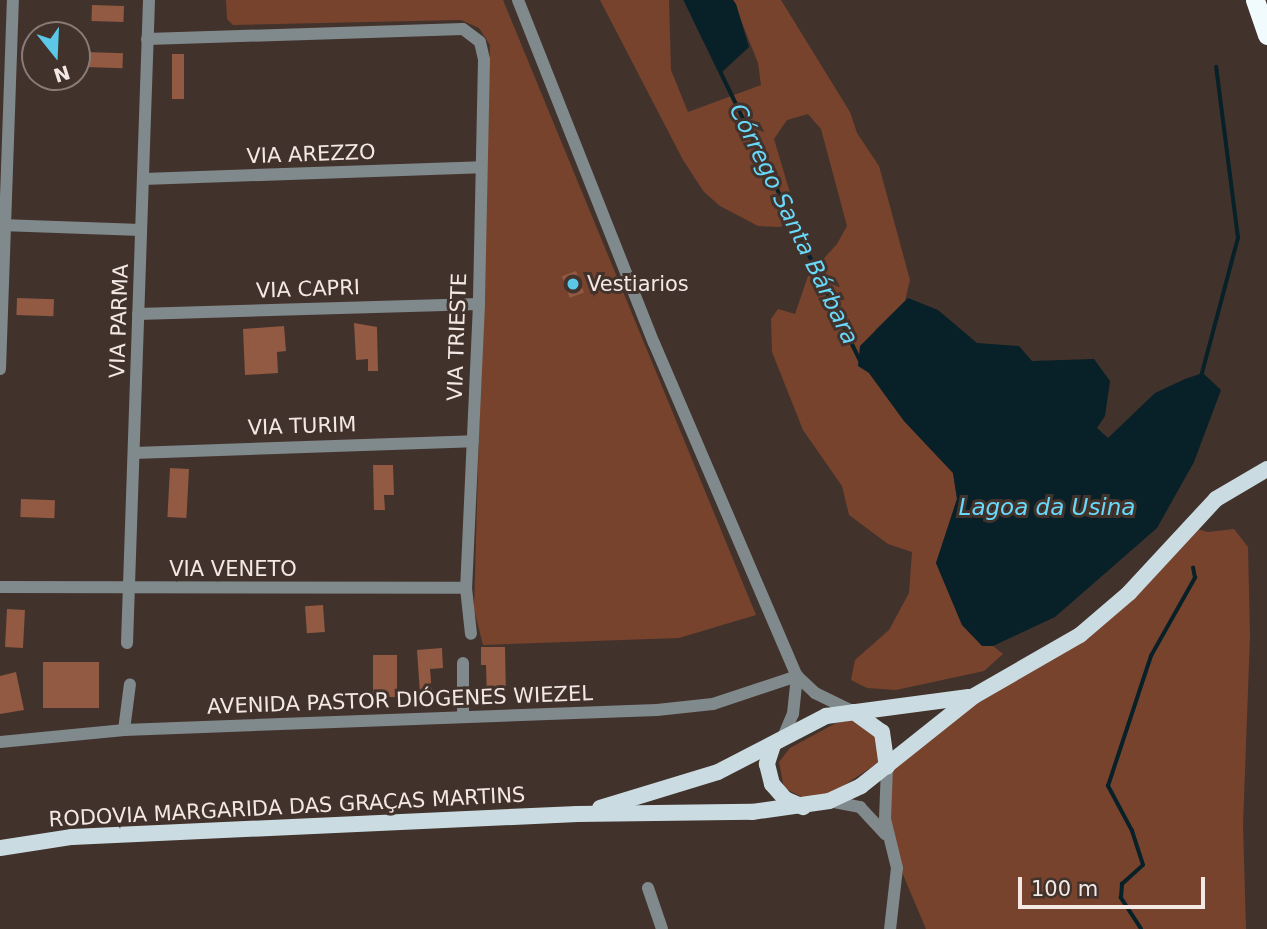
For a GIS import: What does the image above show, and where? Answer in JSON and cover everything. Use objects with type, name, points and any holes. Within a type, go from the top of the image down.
[{"type":"highway","points":[[1255,0],[1267,35]]},
{"type":"main road","name":"RODOVIA MARGARIDA DAS GRAÇAS MARTINS","points":[[0,848],[72,837],[577,814],[752,812],[804,807],[829,801],[887,767],[974,696],[1080,635],[1129,593],[1216,499],[1267,469]]},
{"type":"main road","name":"RODOVIA MARGARIDA DAS GRAÇAS MARTINS","points":[[577,814],[718,772],[812,720],[974,696]]},
{"type":"main road","points":[[854,712],[882,732],[887,767]]},
{"type":"main road","points":[[778,741],[767,764],[772,784],[785,799],[804,807]]},
{"type":"street","points":[[0,369],[13,0]]},
{"type":"street","name":"VIA PARMA","points":[[127,643],[149,0]]},
{"type":"street","points":[[518,0],[654,343],[797,676],[814,693],[854,712]]},
{"type":"street","name":"VIA TRIESTE","points":[[147,38],[463,29],[480,42],[484,60],[478,304],[466,588],[471,634]]},
{"type":"street","name":"VIA AREZZO","points":[[143,179],[481,167]]},
{"type":"street","points":[[4,225],[141,230]]},
{"type":"street","name":"VIA CAPRI","points":[[138,313],[478,304]]},
{"type":"street","name":"VIA TURIM","points":[[134,453],[473,441]]},
{"type":"street","name":"VIA VENETO","points":[[0,587],[466,588]]},
{"type":"street","points":[[463,663],[463,717]]},
{"type":"street","points":[[778,741],[793,714],[797,676]]},
{"type":"street","name":"AVENIDA PASTOR DIÓGENES WIEZEL","points":[[0,742],[124,730],[712,704],[797,676]]},
{"type":"street","points":[[124,730],[130,684]]},
{"type":"street","points":[[887,767],[884,809],[897,868],[890,929]]},
{"type":"street","points":[[829,801],[871,814],[890,844]]},
{"type":"street","points":[[648,888],[662,929]]},
{"type":"shaded area","points":[[226,0],[503,0],[756,615],[679,638],[483,645],[474,609],[490,45],[479,28],[461,20],[233,25],[227,19]]},
{"type":"shaded area","points":[[600,0],[669,0],[671,70],[688,112],[761,85],[758,63],[733,0],[781,0],[850,112],[857,133],[879,166],[910,280],[905,301],[875,330],[869,373],[904,421],[953,473],[957,499],[936,563],[962,625],[982,645],[993,646],[1003,654],[984,671],[896,690],[867,688],[851,680],[855,660],[889,630],[909,593],[912,552],[888,544],[849,515],[842,486],[803,430],[772,352],[771,319],[778,309],[795,314],[808,276],[837,244],[847,226],[821,129],[808,114],[787,120],[774,139],[793,203],[781,227],[758,226],[720,206],[704,192],[683,160]]},
{"type":"shaded area","points":[[1190,527],[1208,532],[1234,529],[1248,547],[1250,636],[1243,825],[1246,929],[926,929],[890,844],[887,767],[921,735],[1053,653]]},
{"type":"shaded area","points":[[858,719],[879,736],[878,763],[829,795],[808,800],[784,788],[779,762],[790,748],[836,723]]},
{"type":"water","points":[[686,0],[733,0],[736,4],[749,47],[721,73]]},
{"type":"water","name":"Lagoa da Usina","points":[[908,298],[938,310],[977,343],[1019,346],[1032,361],[1094,359],[1110,381],[1105,416],[1097,428],[1108,438],[1155,393],[1185,379],[1203,373],[1221,390],[1194,462],[1157,528],[1055,617],[993,646],[982,646],[962,625],[936,563],[957,499],[953,473],[904,421],[869,373],[858,366],[860,346]]},
{"type":"building","points":[[92,5],[124,6],[123,22],[91,21]]},
{"type":"building","points":[[91,52],[123,53],[122,68],[91,67]]},
{"type":"building","points":[[172,54],[184,54],[184,99],[172,99]]},
{"type":"building","name":"Vestiarios","points":[[576,271],[584,293],[570,298],[562,276]]},
{"type":"building","points":[[17,298],[54,299],[53,316],[16,315]]},
{"type":"building","points":[[354,323],[377,327],[378,371],[368,371],[368,359],[356,360]]},
{"type":"building","points":[[284,326],[286,351],[277,352],[278,373],[245,375],[243,329]]},
{"type":"building","points":[[373,465],[393,465],[394,495],[384,495],[385,510],[374,510]]},
{"type":"building","points":[[170,468],[189,469],[186,518],[167,517]]},
{"type":"building","points":[[21,499],[55,500],[54,518],[20,517]]},
{"type":"building","points":[[323,605],[325,632],[307,633],[305,606]]},
{"type":"building","points":[[7,609],[25,610],[23,648],[5,647]]},
{"type":"building","points":[[481,647],[505,647],[506,698],[487,699],[486,665],[481,665]]},
{"type":"building","points":[[442,648],[443,668],[430,669],[432,693],[420,694],[417,650]]},
{"type":"building","points":[[373,655],[397,655],[397,697],[373,697]]},
{"type":"building","points":[[43,662],[99,662],[99,708],[43,708]]},
{"type":"building","points":[[16,672],[24,710],[0,714],[0,676]]},
{"type":"waterway","name":"Córrego Santa Bárbara","points":[[686,0],[860,360]]},
{"type":"waterway","points":[[1201,377],[1238,238],[1216,67]]},
{"type":"waterway","name":"Córrego Santa Bárbara","points":[[1141,929],[1121,898],[1122,884],[1143,865],[1132,831],[1108,786],[1151,656],[1195,578],[1193,568]]},
{"type":"place","name":"Vestiarios","points":[[573,284]]}]
